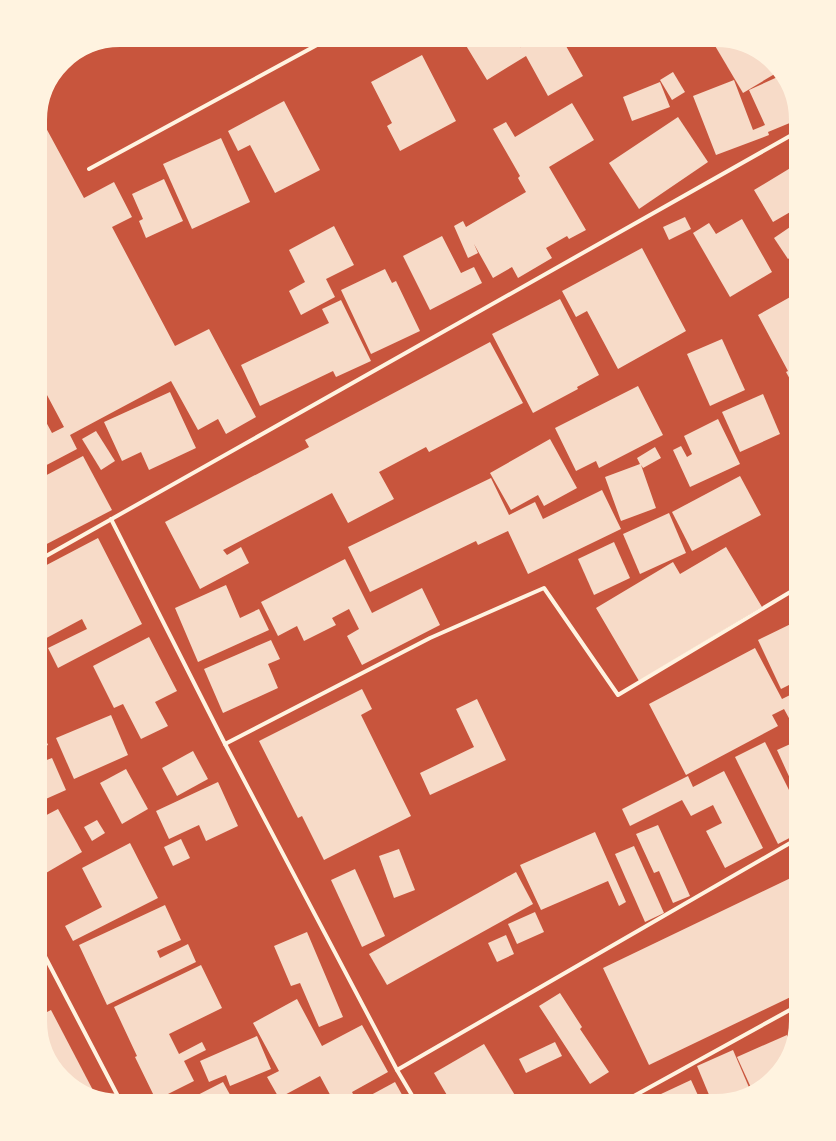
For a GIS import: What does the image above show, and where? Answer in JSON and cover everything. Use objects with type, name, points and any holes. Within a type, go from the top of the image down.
[{"type":"street","points":[[89,169],[315,46]]},
{"type":"street","points":[[46,556],[790,136]]},
{"type":"street","points":[[111,519],[225,744],[397,1070],[412,1095]]},
{"type":"street","points":[[225,744],[430,638],[544,588],[618,696],[790,592]]},
{"type":"street","points":[[397,1070],[790,843]]},
{"type":"street","points":[[46,958],[117,1095]]},
{"type":"street","points":[[636,1095],[790,1010]]},
{"type":"building","points":[[466,46],[520,46],[521,48],[520,46],[566,46],[583,76],[548,96],[526,56],[487,80]]},
{"type":"building","points":[[715,46],[730,47],[749,54],[761,61],[774,74],[743,93]]},
{"type":"building","points":[[422,55],[456,121],[400,151],[387,126],[392,123],[371,82]]},
{"type":"building","points":[[673,72],[685,92],[672,100],[660,80]]},
{"type":"building","points":[[777,77],[787,101],[790,123],[768,132],[769,135],[716,155],[693,96],[734,80],[753,130],[765,125],[749,90]]},
{"type":"building","points":[[660,82],[670,107],[632,121],[623,97]]},
{"type":"building","points":[[284,101],[320,170],[275,193],[250,145],[238,151],[228,131]]},
{"type":"building","points":[[572,103],[594,140],[549,167],[586,230],[569,239],[567,236],[546,248],[552,258],[518,278],[512,267],[493,278],[474,244],[478,253],[468,258],[454,226],[463,221],[466,227],[526,192],[518,178],[520,176],[493,129],[506,122],[515,137]]},
{"type":"building","points":[[678,117],[708,162],[639,209],[609,163]]},
{"type":"building","points":[[46,128],[84,198],[114,182],[132,217],[112,227],[175,346],[209,329],[256,417],[226,434],[218,419],[198,430],[171,381],[70,435],[77,449],[46,465],[46,422],[52,433],[64,427],[46,393]]},
{"type":"building","points":[[221,138],[250,202],[192,229],[163,164]]},
{"type":"building","points":[[790,168],[790,212],[773,222],[754,190]]},
{"type":"building","points":[[164,179],[183,221],[146,238],[139,221],[143,219],[132,194]]},
{"type":"building","points":[[685,217],[691,229],[669,240],[663,227]]},
{"type":"building","points":[[742,219],[772,272],[730,297],[693,233],[709,223],[716,234]]},
{"type":"building","points":[[334,226],[354,265],[326,279],[335,297],[301,315],[289,291],[305,282],[289,250]]},
{"type":"building","points":[[790,227],[790,258],[788,259],[774,238]]},
{"type":"building","points":[[442,236],[461,273],[474,267],[482,283],[430,310],[403,256]]},
{"type":"building","points":[[642,248],[686,331],[618,369],[587,311],[576,317],[562,291]]},
{"type":"building","points":[[385,269],[392,283],[396,281],[420,331],[371,354],[341,290]]},
{"type":"building","points":[[790,297],[790,379],[786,372],[788,371],[758,315]]},
{"type":"building","points":[[560,299],[599,375],[577,387],[578,389],[533,413],[492,334]]},
{"type":"building","points":[[341,300],[371,361],[336,377],[333,371],[260,406],[241,365],[329,323],[322,309]]},
{"type":"building","points":[[722,339],[745,390],[710,406],[687,354]]},
{"type":"building","points":[[490,342],[523,403],[429,452],[426,447],[379,472],[394,499],[348,523],[332,493],[223,550],[227,555],[241,547],[249,563],[200,589],[165,522],[309,447],[305,440]]},
{"type":"building","points":[[638,386],[663,435],[599,468],[596,461],[576,471],[555,428]]},
{"type":"building","points":[[170,392],[196,448],[149,470],[141,452],[122,461],[104,422]]},
{"type":"building","points":[[763,394],[780,434],[740,452],[722,412]]},
{"type":"building","points":[[718,419],[740,464],[690,487],[673,450],[681,446],[687,457],[692,454],[684,436]]},
{"type":"building","points":[[96,431],[115,461],[101,470],[82,439]]},
{"type":"building","points":[[550,439],[577,488],[544,506],[538,495],[511,510],[490,473]]},
{"type":"building","points":[[655,447],[661,458],[643,468],[641,465],[656,508],[621,521],[605,477],[640,464],[637,458]]},
{"type":"building","points":[[83,456],[112,510],[46,544],[46,475]]},
{"type":"building","points":[[740,476],[761,515],[692,551],[672,512]]},
{"type":"building","points":[[491,478],[509,515],[535,502],[543,519],[602,490],[621,529],[528,574],[508,531],[478,545],[476,541],[370,592],[348,547]]},
{"type":"building","points":[[669,513],[686,553],[640,574],[623,534]]},
{"type":"building","points":[[98,538],[142,624],[58,668],[48,648],[87,629],[82,619],[46,638],[46,565]]},
{"type":"building","points":[[614,542],[630,578],[594,595],[578,559]]},
{"type":"building","points":[[726,547],[762,607],[639,681],[596,608],[673,562],[680,574]]},
{"type":"building","points":[[345,559],[372,613],[422,588],[440,625],[362,665],[347,636],[359,629],[349,609],[332,618],[336,625],[304,641],[297,626],[278,636],[261,602]]},
{"type":"building","points":[[226,585],[240,618],[259,609],[269,630],[198,662],[175,608]]},
{"type":"building","points":[[790,624],[790,684],[781,689],[758,640]]},
{"type":"building","points":[[149,637],[177,691],[155,702],[168,726],[141,739],[123,704],[114,708],[93,666]]},
{"type":"building","points":[[271,640],[280,659],[268,664],[278,688],[223,713],[204,669]]},
{"type":"building","points":[[755,648],[782,699],[790,695],[790,720],[784,709],[772,715],[778,726],[686,775],[649,704]]},
{"type":"building","points":[[362,689],[372,709],[361,715],[411,816],[324,860],[302,816],[298,818],[259,741]]},
{"type":"building","points":[[477,699],[506,760],[430,795],[420,773],[474,747],[456,709]]},
{"type":"building","points":[[111,715],[128,755],[74,779],[56,738]]},
{"type":"building","points":[[765,742],[790,792],[790,838],[778,844],[735,757]]},
{"type":"building","points":[[790,744],[790,779],[777,750]]},
{"type":"building","points":[[193,751],[208,779],[177,796],[162,768]]},
{"type":"building","points":[[52,758],[66,790],[46,799],[46,760]]},
{"type":"building","points":[[126,769],[148,809],[122,824],[100,783]]},
{"type":"building","points":[[724,771],[763,848],[725,868],[706,831],[722,823],[713,805],[691,816],[682,800],[630,826],[622,809],[688,776],[693,787]]},
{"type":"building","points":[[218,782],[238,826],[206,841],[199,825],[169,839],[156,811]]},
{"type":"building","points":[[58,809],[82,852],[46,873],[46,815]]},
{"type":"building","points":[[97,820],[105,833],[92,841],[84,827]]},
{"type":"building","points":[[658,825],[690,896],[673,903],[659,871],[654,873],[636,834]]},
{"type":"building","points":[[595,832],[626,902],[619,906],[608,881],[541,910],[520,865]]},
{"type":"building","points":[[181,839],[190,858],[173,866],[164,847]]},
{"type":"building","points":[[130,843],[158,898],[73,941],[65,926],[102,907],[82,868]]},
{"type":"building","points":[[634,846],[664,913],[645,922],[615,854]]},
{"type":"building","points":[[399,849],[415,890],[394,898],[379,856]]},
{"type":"building","points":[[355,869],[385,936],[362,947],[331,880]]},
{"type":"building","points":[[516,872],[533,904],[387,985],[369,954]]},
{"type":"building","points":[[790,878],[790,997],[649,1065],[603,968]]},
{"type":"building","points":[[165,905],[181,940],[157,951],[160,958],[188,944],[196,962],[107,1005],[79,945]]},
{"type":"building","points":[[535,912],[544,932],[517,944],[508,924]]},
{"type":"building","points":[[307,932],[343,1017],[319,1027],[300,983],[291,986],[274,946]]},
{"type":"building","points":[[506,935],[514,954],[497,962],[488,943]]},
{"type":"building","points":[[201,965],[222,1008],[169,1034],[179,1054],[202,1042],[206,1050],[184,1061],[194,1081],[166,1095],[154,1095],[135,1057],[137,1056],[114,1007]]},
{"type":"building","points":[[560,993],[582,1027],[580,1029],[609,1072],[590,1084],[539,1006]]},
{"type":"building","points":[[297,999],[322,1046],[362,1025],[388,1072],[352,1092],[354,1095],[330,1095],[320,1076],[285,1095],[277,1095],[267,1077],[279,1071],[253,1023]]},
{"type":"building","points":[[51,1010],[93,1089],[71,1077],[56,1058],[49,1040],[46,1012]]},
{"type":"building","points":[[787,1035],[788,1036],[784,1049],[775,1066],[761,1080],[750,1086],[737,1057]]},
{"type":"building","points":[[257,1036],[271,1069],[230,1086],[226,1075],[209,1082],[200,1061]]},
{"type":"building","points":[[555,1042],[562,1056],[526,1073],[519,1059]]},
{"type":"building","points":[[484,1044],[515,1095],[447,1095],[434,1073]]},
{"type":"building","points":[[733,1050],[749,1087],[735,1092],[709,1095],[697,1066]]},
{"type":"building","points":[[691,1080],[698,1095],[661,1095]]},
{"type":"building","points":[[223,1082],[230,1095],[198,1095]]},
{"type":"building","points":[[395,1082],[402,1095],[371,1095]]}]
